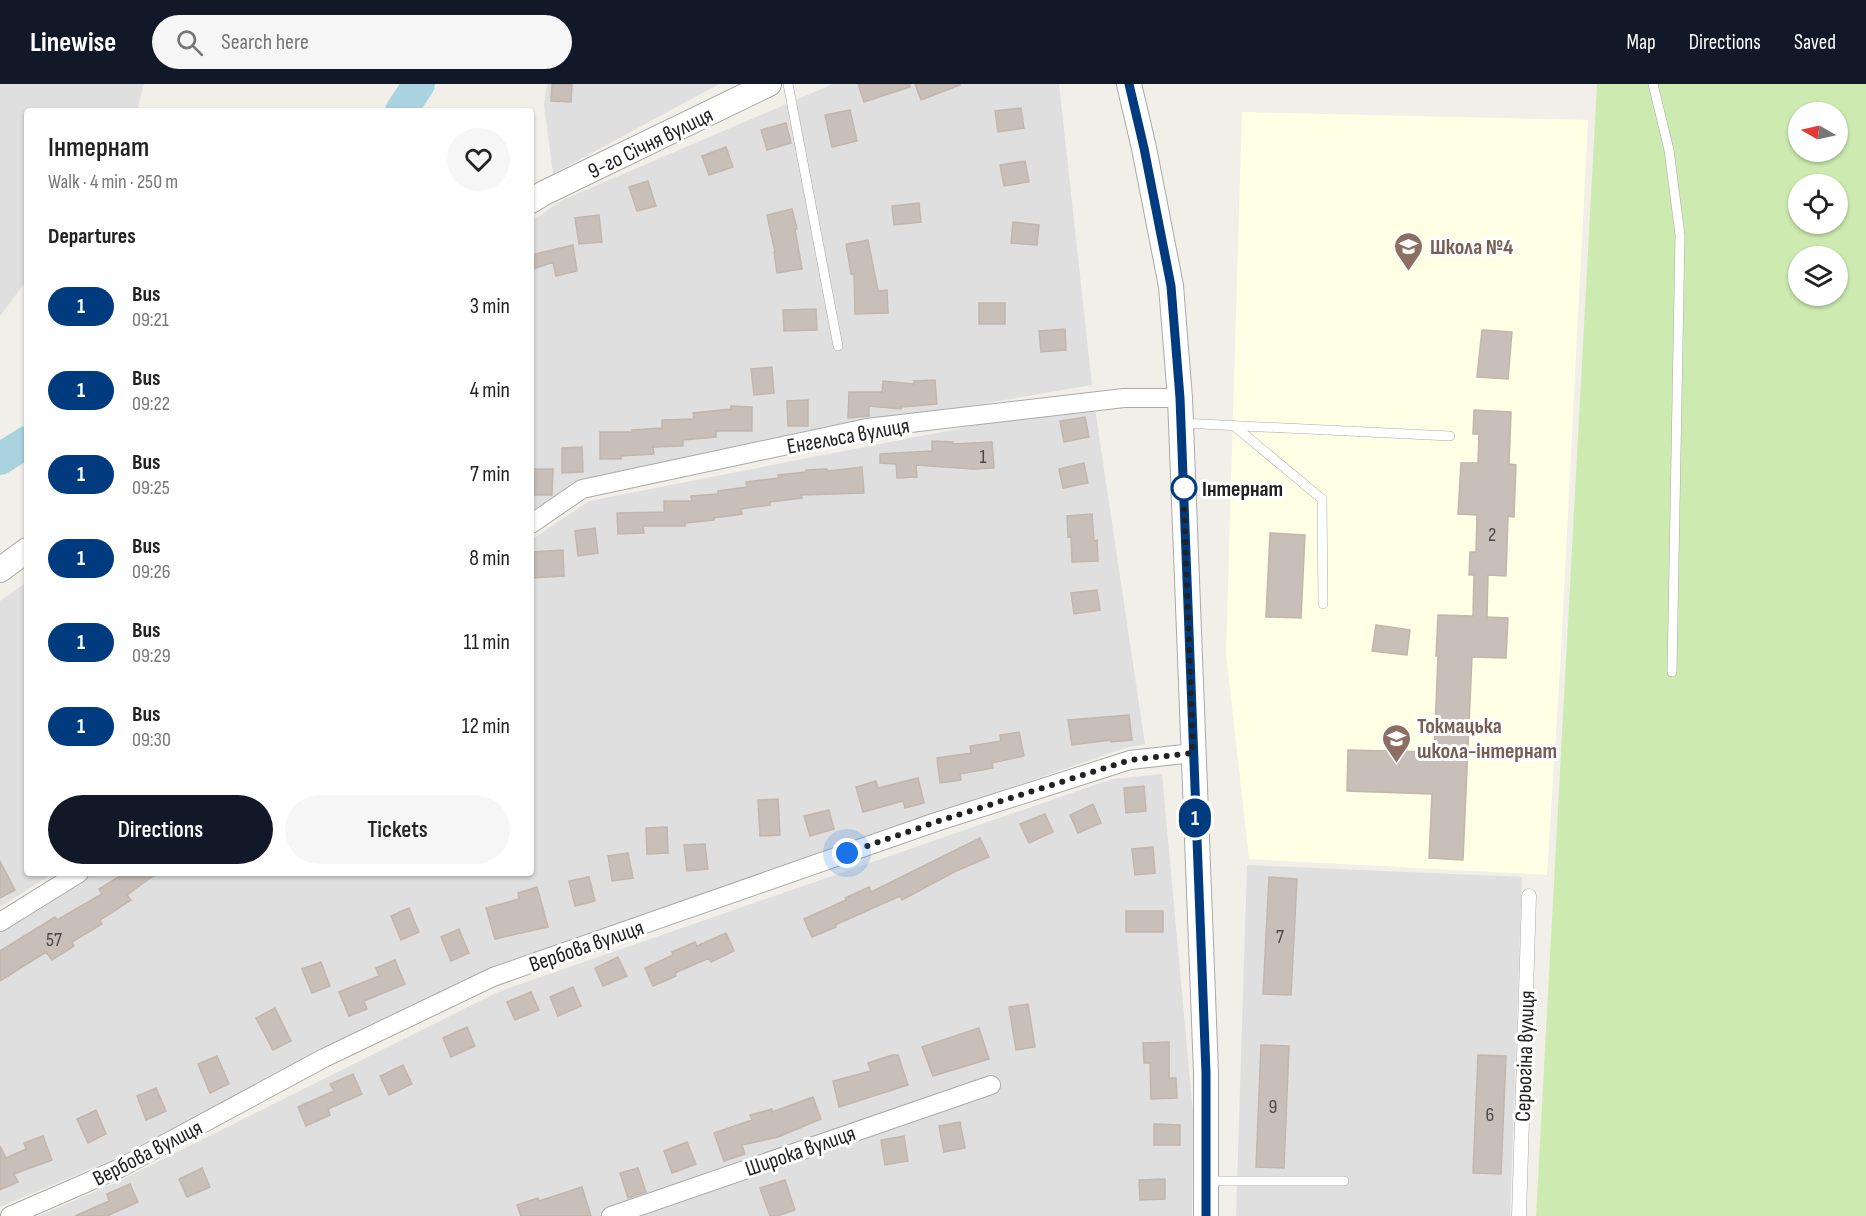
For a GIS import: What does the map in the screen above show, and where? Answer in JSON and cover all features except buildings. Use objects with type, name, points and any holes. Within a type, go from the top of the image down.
[{"type":"street","name":"9-го Січня вулиця","points":[[534,199],[769,84]]},
{"type":"street","points":[[1129,84],[1171,286],[1180,398],[1206,1073],[1206,1216]]},
{"type":"street","name":"Енгельса вулиця","points":[[534,522],[582,489],[867,428],[1124,399],[1180,398]]},
{"type":"street","points":[[0,570],[24,552]]},
{"type":"street","name":"Вербова вулиця","points":[[10,1216],[120,1168],[324,1058],[493,977],[936,822],[1130,760],[1193,753]]},
{"type":"street","points":[[0,922],[74,876]]},
{"type":"street","name":"Серьогіна вулиця","points":[[1519,1216],[1529,896]]},
{"type":"street","name":"Широка вулиця","points":[[611,1216],[991,1086]]},
{"type":"lane","points":[[788,84],[838,346]]},
{"type":"lane","points":[[1653,84],[1669,150],[1680,235],[1672,672]]},
{"type":"lane","points":[[1181,423],[1450,436]]},
{"type":"lane","points":[[1233,424],[1322,499],[1323,604]]},
{"type":"lane","points":[[1206,1181],[1344,1181]]},
{"type":"shaded area","points":[[0,84],[144,84],[138,108],[24,108],[24,284],[0,316]]},
{"type":"shaded area","points":[[547,84],[719,84],[553,174],[544,104]]},
{"type":"shaded area","points":[[833,84],[1059,84],[1092,385],[864,424],[577,481],[534,510],[534,220],[560,201]]},
{"type":"shaded area","name":"Школа №4","points":[[1242,112],[1588,120],[1560,669],[1547,875],[1249,859],[1226,653]]},
{"type":"shaded area","points":[[1094,402],[1145,744],[1125,748],[489,968],[111,1160],[0,1207],[0,931],[88,876],[534,876],[534,538],[589,501]]},
{"type":"shaded area","points":[[24,584],[24,876],[49,876],[0,907],[0,601]]},
{"type":"shaded area","points":[[1162,774],[1193,1113],[1192,1216],[39,1216],[119,1181],[500,991],[1112,779]]},
{"type":"shaded area","points":[[1247,865],[1522,877],[1510,1216],[1236,1216]]},
{"type":"green space","points":[[1597,84],[1866,84],[1866,1216],[1536,1216]]},
{"type":"waterway","points":[[403,108],[419,84]]},
{"type":"waterway","points":[[0,459],[24,444]]},
{"type":"bus line","name":"1","points":[[1129,84],[1171,286],[1180,398],[1206,1073],[1206,1216]]},
{"type":"place","name":"Школа №4","points":[[1409,272]]},
{"type":"place","name":"Інтернат","points":[[1184,488]]},
{"type":"place","name":"Токмацька школа-інтернат","points":[[1396,764]]},
{"type":"route","points":[[847,853],[1130,760],[1193,753],[1183,478],[1184,488]]}]
